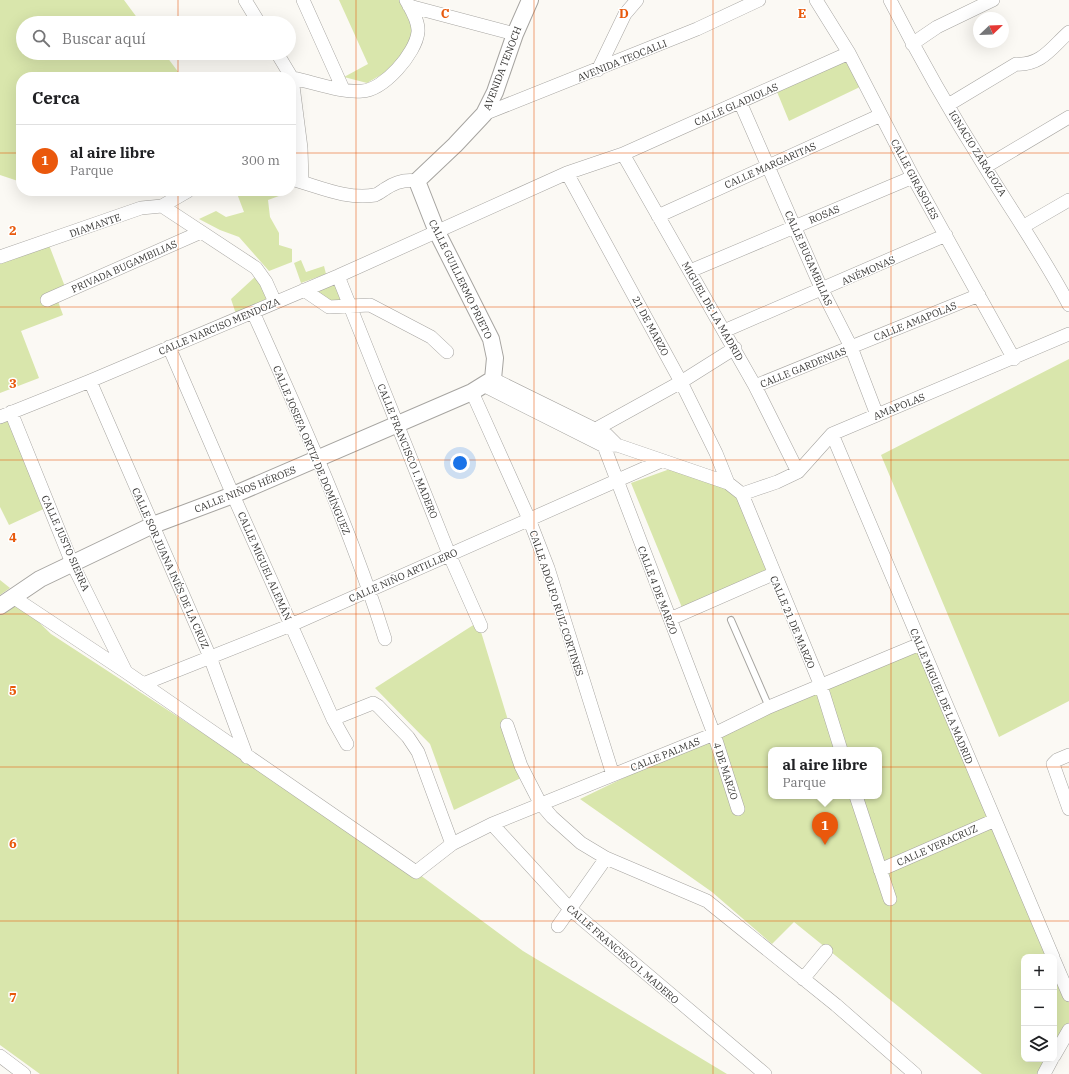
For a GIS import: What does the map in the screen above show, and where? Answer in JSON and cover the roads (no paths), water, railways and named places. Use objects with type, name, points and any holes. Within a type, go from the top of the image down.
[{"type":"street","points":[[245,0],[255,16]]},
{"type":"street","points":[[303,0],[343,89]]},
{"type":"street","name":"AVENIDA TENOCH","points":[[417,181],[455,145],[484,114],[495,92],[515,34],[530,0]]},
{"type":"street","points":[[598,70],[625,14],[637,0]]},
{"type":"street","name":"AVENIDA TEOCALLI","points":[[484,114],[598,70],[697,29],[759,0]]},
{"type":"street","name":"CALLE GIRASOLES","points":[[816,0],[849,53],[913,177],[980,295],[1014,359]]},
{"type":"street","name":"IGNACIO ZARAGOZA","points":[[890,0],[912,44],[985,167],[1065,285],[1069,305]]},
{"type":"street","points":[[912,44],[949,21],[993,0]]},
{"type":"street","points":[[296,79],[343,89],[362,91],[378,86],[395,72],[415,44],[418,31],[408,3]]},
{"type":"street","points":[[408,3],[515,34]]},
{"type":"street","points":[[948,105],[1016,64],[1024,65],[1048,55],[1069,32]]},
{"type":"street","name":"CALLE GLADIOLAS","points":[[622,154],[849,53]]},
{"type":"street","points":[[281,60],[288,72]]},
{"type":"street","name":"CALLE BUGAMBILIAS","points":[[740,102],[822,290],[851,348],[876,415]]},
{"type":"street","points":[[296,109],[301,148],[296,180],[331,192],[359,196],[376,195],[393,184],[407,180],[417,181]]},
{"type":"street","name":"CALLE MARGARITAS","points":[[658,216],[881,115]]},
{"type":"street","points":[[985,167],[1069,117]]},
{"type":"street","points":[[567,173],[622,154]]},
{"type":"street","name":"MIGUEL DE LA MADRID","points":[[622,154],[735,348],[798,472]]},
{"type":"street","name":"CALLE NARCISO MENDOZA","points":[[5,415],[90,381],[338,276],[567,173]]},
{"type":"street","name":"21 DE MARZO","points":[[567,173],[681,382],[716,453],[728,483]]},
{"type":"street","name":"ROSAS","points":[[690,271],[913,177]]},
{"type":"street","name":"CALLE GUILLERMO PRIETO","points":[[417,181],[437,232],[491,339],[495,358],[483,385]]},
{"type":"street","name":"DIAMANTE","points":[[0,257],[141,208],[162,206],[179,196]]},
{"type":"street","points":[[1024,226],[1069,200]]},
{"type":"street","points":[[162,206],[256,268],[266,282],[275,302]]},
{"type":"street","name":"PRIVADA BUGAMBILIAS","points":[[46,300],[201,232]]},
{"type":"street","name":"ANÉMONAS","points":[[724,331],[822,290],[946,235]]},
{"type":"street","name":"CALLE FRANCISCO I. MADERO","points":[[338,276],[449,554],[480,626]]},
{"type":"street","points":[[304,290],[328,307],[370,305],[431,337],[447,352]]},
{"type":"street","name":"CALLE AMAPOLAS","points":[[851,348],[980,295]]},
{"type":"street","name":"CALLE JOSEFA ORTIZ DE DOMÍNGUEZ","points":[[253,312],[318,458],[370,589],[385,639]]},
{"type":"street","name":"AMAPOLAS","points":[[742,494],[777,482],[798,472],[832,434],[1014,359],[1069,334]]},
{"type":"street","name":"CALLE MIGUEL ALEMÁN","points":[[169,347],[333,719],[347,744]]},
{"type":"street","points":[[596,429],[681,382],[735,348]]},
{"type":"street","name":"CALLE GARDENIAS","points":[[755,386],[851,348]]},
{"type":"street","name":"CALLE SOR JUANA INÉS DE LA CRUZ","points":[[90,381],[210,657],[247,757]]},
{"type":"street","points":[[483,385],[596,429],[607,435],[610,445]]},
{"type":"street","points":[[483,385],[610,445],[728,483],[742,494]]},
{"type":"street","name":"CALLE NIÑOS HÉROES","points":[[7,601],[40,579],[153,525],[233,495],[398,424],[483,385]]},
{"type":"street","name":"CALLE ADOLFO RUIZ CORTINES","points":[[483,385],[529,520],[548,568],[613,775]]},
{"type":"street","name":"CALLE JUSTO SIERRA","points":[[5,415],[72,563],[126,672]]},
{"type":"street","name":"CALLE MIGUEL DE LA MADRID","points":[[832,434],[1052,954]]},
{"type":"street","name":"CALLE 4 DE MARZO","points":[[610,445],[617,482],[714,734]]},
{"type":"street","name":"CALLE NIÑO ARTILLERO","points":[[142,684],[291,625],[449,554],[661,462]]},
{"type":"street","name":"CALLE 21 DE MARZO","points":[[742,494],[773,574],[821,686],[840,747]]},
{"type":"street","points":[[670,619],[773,574]]},
{"type":"street","points":[[7,601],[126,672],[247,757]]},
{"type":"street","name":"CALLE PALMAS","points":[[247,757],[416,872],[452,844],[492,824],[540,803],[714,734],[769,707],[920,644]]},
{"type":"street","points":[[333,719],[373,703],[378,706],[408,737],[418,752],[452,844]]},
{"type":"street","points":[[507,725],[521,766],[540,803],[552,817],[581,843],[606,858],[707,901],[916,1074]]},
{"type":"street","name":"4 DE MARZO","points":[[714,734],[738,809]]},
{"type":"street","points":[[1069,755],[1053,764],[1069,809]]},
{"type":"street","points":[[857,799],[890,899]]},
{"type":"street","name":"CALLE VERACRUZ","points":[[880,870],[995,820]]},
{"type":"street","name":"CALLE FRANCISCO I. MADERO","points":[[492,824],[570,909],[765,1074]]},
{"type":"street","points":[[558,926],[606,858]]},
{"type":"street","points":[[803,979],[826,951]]},
{"type":"street","points":[[1057,967],[1069,995]]},
{"type":"street","points":[[1051,1066],[1069,1030]]},
{"type":"street","points":[[0,1056],[24,1074]]},
{"type":"lane","points":[[731,620],[769,707]]},
{"type":"place","name":"al aire libre","points":[[825,845]]}]
